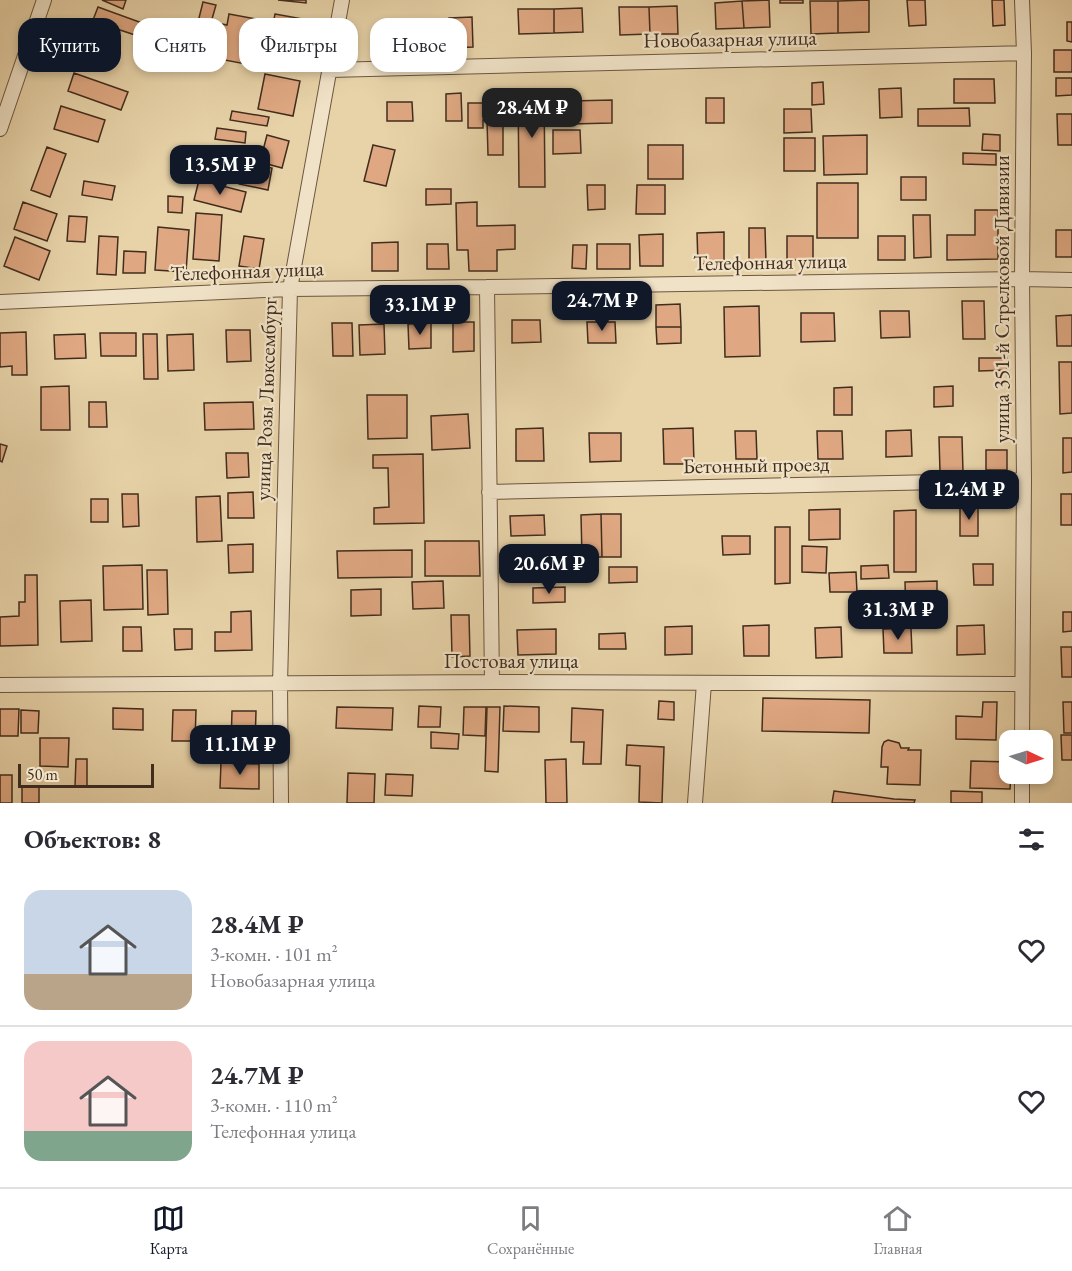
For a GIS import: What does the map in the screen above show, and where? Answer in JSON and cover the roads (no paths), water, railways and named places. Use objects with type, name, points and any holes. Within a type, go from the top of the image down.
[{"type":"street","points":[[0,129],[44,0]]},
{"type":"street","name":"улица Розы Люксембург","points":[[339,18],[342,0]]},
{"type":"street","name":"улица 351-й Стрелковой Дивизии","points":[[1022,0],[1024,53],[1022,730]]},
{"type":"street","name":"Новобазарная улица","points":[[358,69],[1024,53]]},
{"type":"street","name":"улица Розы Люксембург","points":[[281,803],[280,684],[290,289],[329,72]]},
{"type":"street","name":"Телефонная улица","points":[[0,302],[290,289],[1072,280]]},
{"type":"street","points":[[487,287],[492,682]]},
{"type":"street","name":"Бетонный проезд","points":[[489,492],[1024,480]]},
{"type":"street","name":"Постовая улица","points":[[0,685],[492,682],[1022,684]]},
{"type":"street","points":[[695,803],[704,682]]},
{"type":"street","points":[[1022,784],[1022,803]]}]
